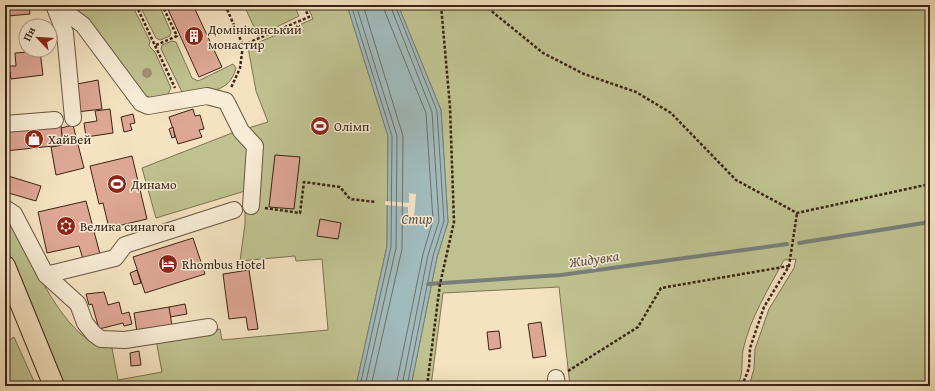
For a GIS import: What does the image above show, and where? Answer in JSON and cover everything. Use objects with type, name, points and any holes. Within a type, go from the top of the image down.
[{"type":"main road","points":[[5,266],[10,294],[26,317],[54,386]]},
{"type":"lane","points":[[55,5],[83,26],[140,103],[148,106],[206,96],[226,101],[241,131],[255,146],[251,206]]},
{"type":"lane","points":[[55,5],[65,33],[73,118]]},
{"type":"lane","points":[[5,124],[55,120]]},
{"type":"lane","points":[[5,208],[14,214],[46,275],[78,304],[86,323],[94,334],[101,339],[125,340],[209,326]]},
{"type":"lane","points":[[46,275],[115,258],[125,245],[234,210]]},
{"type":"path","points":[[144,5],[137,6],[181,100]]},
{"type":"path","points":[[156,45],[177,36],[162,5]]},
{"type":"path","points":[[225,5],[243,45],[240,68],[226,101]]},
{"type":"path","points":[[243,45],[309,17],[303,5]]},
{"type":"path","points":[[427,386],[440,284],[454,222],[450,106],[440,5]]},
{"type":"path","points":[[484,5],[543,53],[584,74],[636,92],[671,113],[736,180],[797,213],[930,184]]},
{"type":"path","points":[[251,206],[300,213],[304,182],[340,187],[350,199],[376,202]]},
{"type":"path","points":[[742,386],[749,368],[750,348],[764,307],[789,266],[797,213]]},
{"type":"path","points":[[557,382],[638,328],[661,288],[789,266]]},
{"type":"green space","points":[[62,5],[132,5],[150,41],[149,46],[155,52],[171,88],[167,96],[147,98]]},
{"type":"green space","points":[[152,5],[159,5],[171,32],[170,36],[160,40],[156,38],[142,10]]},
{"type":"green space","points":[[244,5],[294,5],[299,16],[258,36]]},
{"type":"green space","points":[[307,5],[347,5],[388,136],[387,246],[356,386],[63,386],[5,243],[5,217],[10,221],[46,288],[69,322],[81,334],[94,343],[112,348],[118,380],[162,372],[156,340],[220,329],[222,340],[328,330],[322,259],[296,261],[295,256],[240,261],[245,224],[245,191],[156,218],[142,168],[232,133],[268,122],[256,91],[248,47],[313,19]]},
{"type":"green space","points":[[398,5],[930,5],[930,386],[749,386],[754,369],[755,349],[769,309],[794,268],[796,259],[784,260],[755,315],[746,338],[743,350],[741,373],[737,386],[570,386],[559,287],[443,293],[431,386],[411,386],[437,257],[448,222],[441,110]]},
{"type":"green space","points":[[172,41],[176,42],[192,78],[198,81],[233,64],[236,68],[233,77],[228,83],[215,90],[207,92],[182,92],[161,49],[162,45]]},
{"type":"green space","points":[[14,337],[36,386],[5,386],[5,343]]},
{"type":"water","name":"Стир","points":[[347,5],[398,5],[441,110],[448,222],[437,257],[411,386],[356,386],[387,246],[388,136]]},
{"type":"pier","points":[[409,193],[416,194],[414,218],[408,217],[408,207],[385,205],[385,201],[409,203]]},
{"type":"building","points":[[6,5],[29,5],[30,14],[8,16]]},
{"type":"building","name":"Домініканський монастир","points":[[166,5],[193,5],[222,67],[199,77]]},
{"type":"building","points":[[15,53],[18,53],[18,58],[41,58],[43,75],[11,79],[9,66],[16,66]]},
{"type":"building","points":[[98,80],[102,109],[77,112],[72,85]]},
{"type":"building","points":[[110,109],[113,133],[86,137],[84,123],[97,121],[95,111]]},
{"type":"building","points":[[193,109],[195,116],[200,115],[204,129],[199,130],[202,137],[178,144],[169,117]]},
{"type":"building","points":[[133,114],[135,123],[130,124],[132,130],[124,132],[121,117]]},
{"type":"building","points":[[73,125],[84,168],[56,175],[51,147],[63,145],[61,128]]},
{"type":"building","name":"ХайВей","points":[[61,126],[63,145],[5,151],[5,132]]},
{"type":"building","points":[[173,127],[175,137],[172,138],[169,129]]},
{"type":"building","points":[[275,155],[300,157],[294,209],[269,207]]},
{"type":"building","name":"Динамо","points":[[132,156],[147,219],[109,228],[103,203],[99,204],[90,166]]},
{"type":"building","points":[[5,175],[41,186],[36,201],[5,192]]},
{"type":"building","name":"Велика синагога","points":[[86,201],[100,254],[83,259],[79,246],[47,253],[38,212]]},
{"type":"building","points":[[320,219],[341,223],[338,239],[317,236]]},
{"type":"building","name":"Rhombus Hotel","points":[[193,238],[205,274],[145,293],[133,257]]},
{"type":"building","points":[[137,270],[141,283],[134,285],[130,273]]},
{"type":"building","points":[[249,270],[258,329],[248,330],[246,317],[229,319],[223,274]]},
{"type":"building","points":[[104,292],[108,305],[119,302],[122,314],[129,312],[132,324],[124,326],[123,323],[99,329],[92,304],[89,305],[86,294]]},
{"type":"building","points":[[185,304],[187,314],[170,317],[169,307]]},
{"type":"building","points":[[169,307],[172,326],[137,332],[134,313]]},
{"type":"building","points":[[541,322],[546,356],[533,358],[528,324]]},
{"type":"building","points":[[499,331],[501,348],[489,350],[487,332]]},
{"type":"building","points":[[139,351],[141,365],[131,366],[130,353]]},
{"type":"waterway","name":"Жидувка","points":[[799,243],[930,222]]},
{"type":"waterway","name":"Жидувка","points":[[428,284],[561,275],[787,244]]},
{"type":"place","name":"Домініканський монастир","points":[[194,36]]},
{"type":"place","name":"Олімп","points":[[320,126]]},
{"type":"place","name":"ХайВей","points":[[34,139]]},
{"type":"place","name":"Динамо","points":[[117,184]]},
{"type":"place","name":"Велика синагога","points":[[66,226]]},
{"type":"place","name":"Rhombus Hotel","points":[[168,264]]}]
